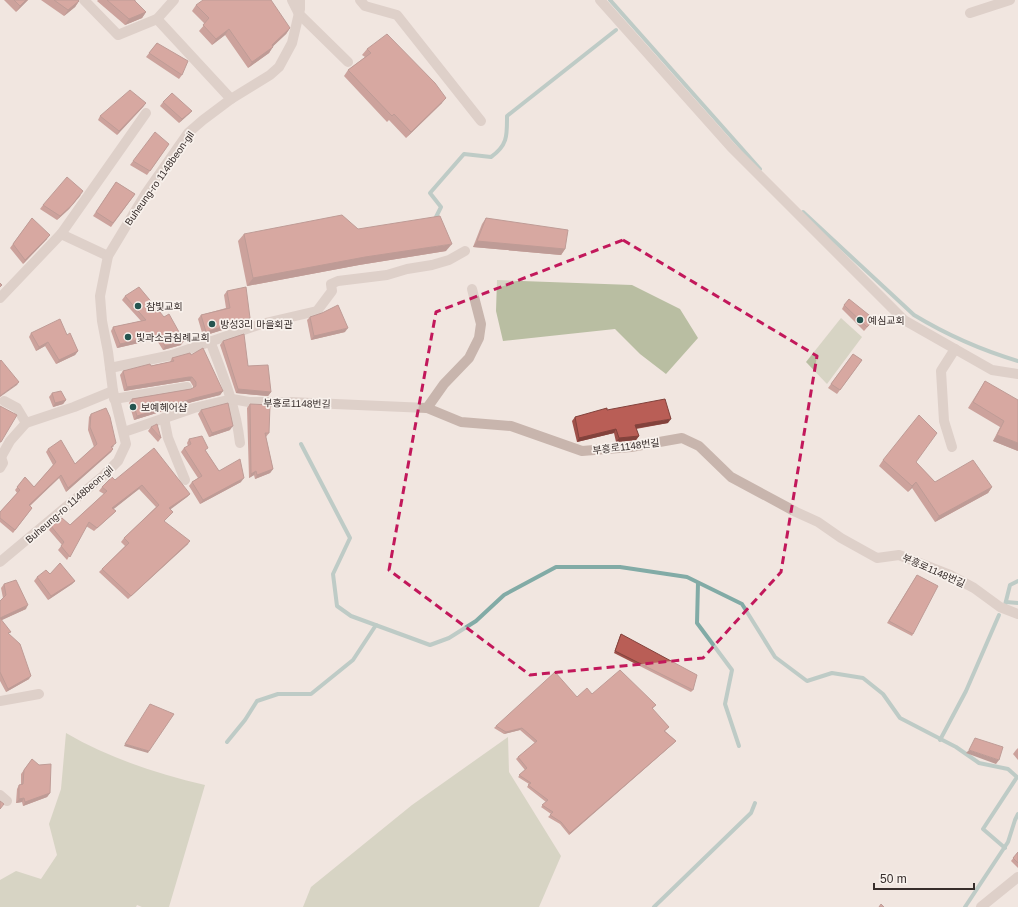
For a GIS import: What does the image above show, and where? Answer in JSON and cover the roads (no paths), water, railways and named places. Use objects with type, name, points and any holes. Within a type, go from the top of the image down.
[{"type":"street","points":[[84,0],[118,35],[157,19],[174,0]]},
{"type":"street","points":[[292,0],[299,14],[348,62]]},
{"type":"street","name":"Buheung-ro 1148beon-gil","points":[[0,562],[103,476],[118,461],[126,444],[114,395],[102,321],[100,296],[108,256],[146,193],[188,133],[231,99],[270,75],[279,67],[292,42],[299,14],[300,0]]},
{"type":"street","points":[[360,0],[365,6],[397,14],[481,121]]},
{"type":"street","points":[[600,0],[731,146],[904,320],[992,370],[1018,374]]},
{"type":"street","points":[[970,13],[1010,0]]},
{"type":"street","points":[[157,19],[231,99]]},
{"type":"street","points":[[0,298],[61,234],[146,113]]},
{"type":"street","points":[[61,234],[108,256]]},
{"type":"street","points":[[110,368],[172,355],[261,324],[317,311],[332,291],[333,280],[387,275],[449,260],[465,251]]},
{"type":"street","points":[[427,408],[444,384],[468,358],[479,338],[481,324],[472,289]]},
{"type":"street","points":[[210,341],[232,399],[237,419],[240,443]]},
{"type":"street","points":[[952,447],[944,421],[941,371],[955,349]]},
{"type":"street","points":[[0,461],[10,441],[26,423],[114,395],[188,386]]},
{"type":"street","name":"부흥로1148번길","points":[[124,432],[194,408],[232,399],[249,402],[289,402],[427,408],[461,422],[511,426],[582,451],[631,447],[682,438],[699,446],[731,476],[796,512],[818,522],[840,538],[877,558],[899,555],[950,575],[974,588],[1000,607],[1018,614]]},
{"type":"street","points":[[4,401],[16,408],[26,423]]},
{"type":"street","points":[[164,418],[168,438],[185,480]]},
{"type":"street","points":[[0,700],[40,694]]},
{"type":"street","points":[[981,907],[1018,877]]},
{"type":"waterway","points":[[610,0],[760,169]]},
{"type":"waterway","points":[[435,219],[441,207],[430,193],[464,154],[491,157],[497,153],[504,144],[507,129],[507,116],[616,30]]},
{"type":"waterway","points":[[803,212],[914,315],[964,341],[1018,361]]},
{"type":"waterway","points":[[301,444],[350,538],[333,574],[337,606],[351,616],[430,645],[449,638],[476,621],[504,595],[556,567],[620,567],[687,577],[742,604],[775,657],[807,681],[832,673],[863,678],[883,694],[900,718],[956,747],[979,763],[1008,769],[1017,777],[983,829],[1005,848]]},
{"type":"waterway","points":[[1005,605],[1010,585],[1018,581]]},
{"type":"waterway","points":[[698,583],[697,623],[732,670],[725,704],[739,746]]},
{"type":"waterway","points":[[1006,602],[1018,603]]},
{"type":"waterway","points":[[940,740],[966,691],[999,615]]},
{"type":"waterway","points":[[227,742],[245,720],[257,701],[278,694],[311,694],[353,660],[376,625]]},
{"type":"waterway","points":[[654,907],[751,813],[755,803]]},
{"type":"waterway","points":[[965,907],[1008,842],[1018,814]]},
{"type":"place","name":"참빛교회","points":[[138,306]]},
{"type":"place","name":"예심교회","points":[[860,320]]},
{"type":"place","name":"방성3리 마을회관","points":[[212,324]]},
{"type":"place","name":"빛과소금침례교회","points":[[128,337]]},
{"type":"place","name":"보예헤어샵","points":[[133,407]]}]
